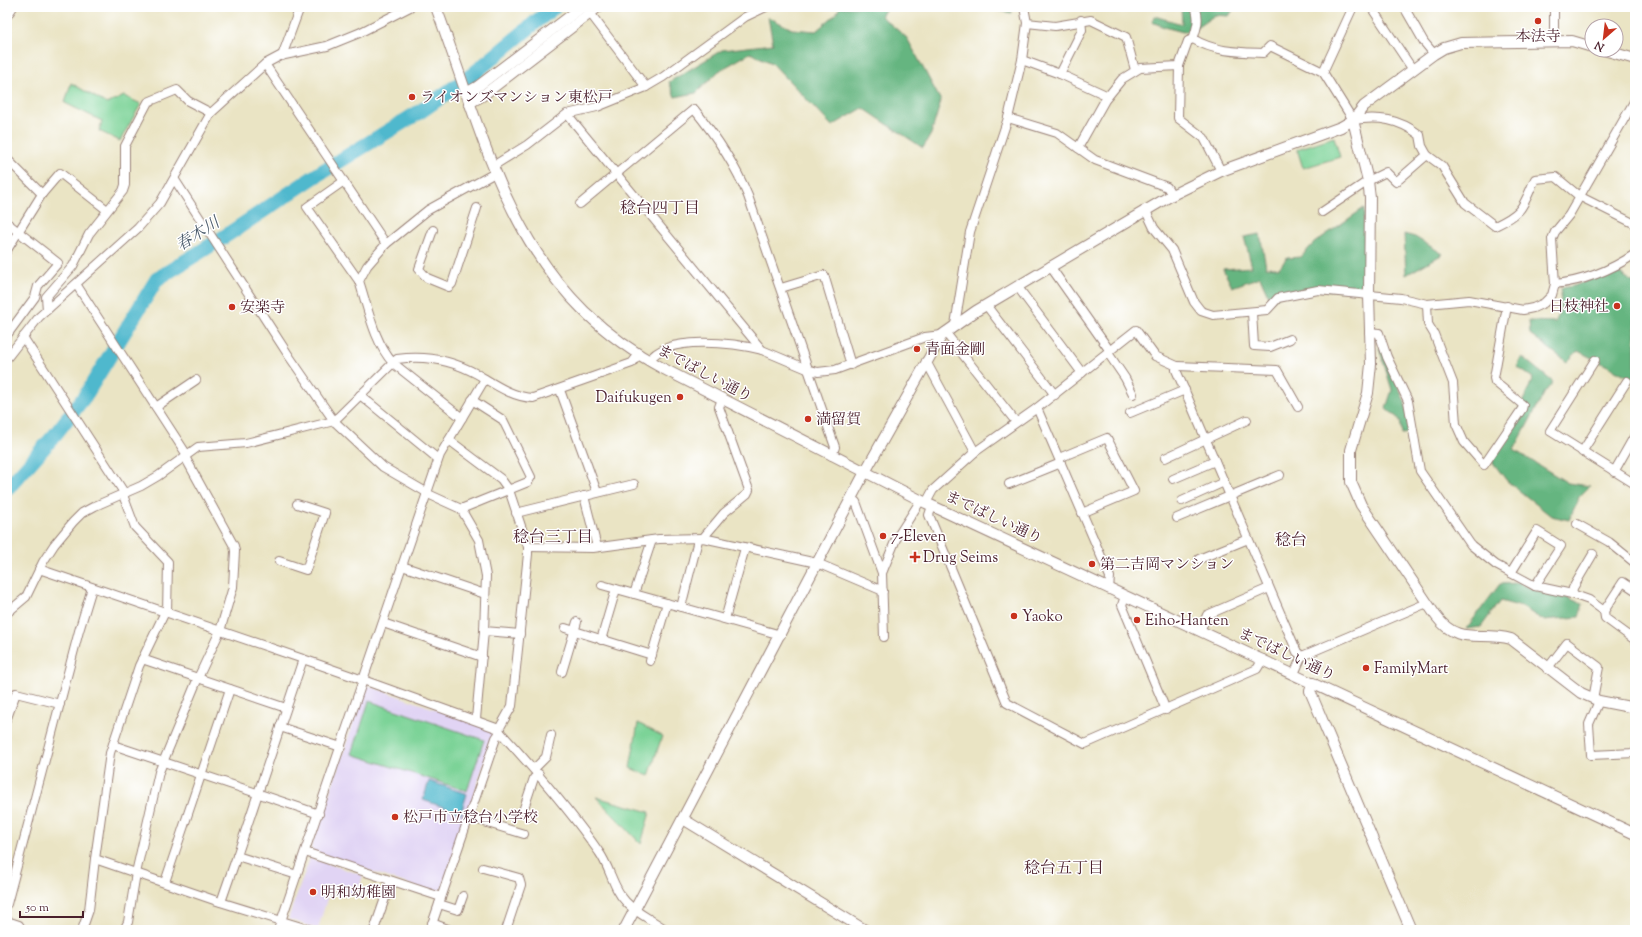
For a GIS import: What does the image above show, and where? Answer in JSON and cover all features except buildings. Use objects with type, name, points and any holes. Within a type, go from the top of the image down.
[{"type":"street","points":[[7,16],[13,7]]},
{"type":"street","points":[[282,56],[300,7]]},
{"type":"street","points":[[7,358],[47,310],[138,228],[160,203],[175,180],[212,112],[266,64],[282,56],[327,46],[359,33],[410,7]]},
{"type":"street","name":"までばしい通り","points":[[436,7],[494,170],[513,214],[530,245],[549,273],[582,310],[621,342],[649,361],[722,400],[926,503],[1635,834]]},
{"type":"street","points":[[955,325],[970,232],[1008,118],[1022,60],[1027,23],[1024,7]]},
{"type":"street","points":[[1195,7],[1198,25],[1193,39],[1188,41],[1179,66],[1178,118],[1204,138],[1221,171]]},
{"type":"street","points":[[1323,72],[1353,7]]},
{"type":"street","points":[[1371,7],[1413,70]]},
{"type":"street","points":[[1404,7],[1424,42],[1434,54]]},
{"type":"street","points":[[1554,7],[1554,41]]},
{"type":"street","points":[[359,281],[367,266],[386,244],[428,210],[494,170],[567,114],[597,107],[646,87],[663,77],[744,18],[761,8]]},
{"type":"street","points":[[590,9],[646,87]]},
{"type":"street","points":[[465,91],[478,87],[590,9]]},
{"type":"street","points":[[469,103],[482,96],[590,9]]},
{"type":"street","points":[[1027,23],[1054,26],[1081,20],[1091,20],[1126,37],[1135,70]]},
{"type":"street","points":[[1060,74],[1082,30],[1081,20]]},
{"type":"street","points":[[1193,39],[1215,49],[1245,52],[1263,53],[1270,46],[1323,72],[1353,120],[1368,181],[1370,198],[1369,295],[1371,378],[1351,450],[1351,482],[1361,505],[1443,626],[1450,631],[1465,635],[1502,636],[1511,639],[1569,686],[1596,700],[1635,708]]},
{"type":"street","points":[[1353,120],[1364,106],[1434,54],[1444,48],[1461,42],[1572,41],[1584,45]]},
{"type":"street","points":[[1624,56],[1635,59]]},
{"type":"street","points":[[1022,60],[1060,74],[1108,96]]},
{"type":"street","points":[[266,64],[386,244]]},
{"type":"street","points":[[1078,148],[1108,96],[1122,79],[1135,70],[1179,66]]},
{"type":"street","points":[[47,310],[46,298],[73,266],[89,234],[123,191],[125,185],[125,146],[148,102],[177,90],[188,101],[212,112]]},
{"type":"street","points":[[1146,210],[1154,228],[1172,250],[1194,302],[1201,311],[1213,315],[1267,310],[1278,298],[1318,290],[1401,298],[1427,304],[1469,300],[1523,310],[1544,303],[1552,295],[1555,284],[1552,240],[1555,232],[1569,215],[1635,100]]},
{"type":"street","points":[[580,204],[694,109],[725,151],[739,173],[781,288],[807,369],[835,447],[832,456]]},
{"type":"street","points":[[567,114],[615,174],[762,350]]},
{"type":"street","points":[[624,930],[781,635],[865,472],[926,361],[944,334],[955,325],[1050,266],[1172,195],[1221,171],[1341,127],[1353,120],[1369,117],[1406,124],[1420,134],[1422,146],[1427,155],[1442,166],[1465,203],[1495,226],[1513,217],[1521,210],[1535,179],[1556,177],[1579,196],[1635,224]]},
{"type":"street","points":[[1008,118],[1057,133],[1095,160],[1167,187],[1172,195]]},
{"type":"street","points":[[1322,212],[1368,181],[1386,172],[1396,182],[1427,155]]},
{"type":"street","points":[[7,159],[42,194]]},
{"type":"street","points":[[7,250],[42,194],[60,173],[107,210]]},
{"type":"street","points":[[175,180],[289,356],[334,421],[383,467],[426,492],[461,509],[480,546],[486,576],[484,631],[476,719]]},
{"type":"street","points":[[344,181],[307,207],[359,281],[386,356],[462,418]]},
{"type":"street","points":[[433,230],[419,270],[427,278],[449,288],[477,208]]},
{"type":"street","points":[[7,223],[58,264],[38,286],[35,297],[7,335]]},
{"type":"street","points":[[1555,284],[1575,282],[1608,270],[1635,254]]},
{"type":"street","points":[[1050,266],[1109,352],[1133,394]]},
{"type":"street","points":[[781,288],[824,275],[851,365]]},
{"type":"street","points":[[76,284],[186,456],[235,551],[233,587],[220,631],[198,678],[163,762],[151,801],[136,873],[128,922],[124,930]]},
{"type":"street","points":[[1017,286],[1082,373]]},
{"type":"street","points":[[1427,304],[1428,324],[1434,334],[1453,382],[1456,424],[1464,442],[1484,465],[1522,409],[1523,405],[1496,382],[1494,378],[1507,306]]},
{"type":"street","points":[[986,305],[1055,394]]},
{"type":"street","points":[[1252,312],[1254,346],[1270,347],[1290,339]]},
{"type":"street","points":[[882,573],[893,544],[926,503],[933,490],[975,452],[1037,408],[1136,330],[1154,356],[1177,366],[1277,370],[1298,407]]},
{"type":"street","points":[[1370,332],[1379,333],[1387,357],[1408,401],[1420,471],[1426,482],[1435,492],[1471,545],[1496,565],[1535,586],[1572,594],[1589,600],[1604,610]]},
{"type":"street","points":[[649,361],[653,354],[678,345],[742,345],[762,350],[807,369],[818,372],[835,370],[925,337],[944,334]]},
{"type":"street","points":[[944,334],[1016,422]]},
{"type":"street","points":[[23,337],[124,494],[135,527],[168,562],[166,613],[142,659],[113,745],[95,859],[89,910],[82,930]]},
{"type":"street","points":[[8,609],[26,597],[39,569],[54,545],[73,522],[95,506],[124,494],[158,476],[201,446],[246,443],[334,421],[397,359],[427,357],[458,366],[507,391],[528,398],[533,398],[560,390],[632,363],[639,354]]},
{"type":"street","points":[[1595,360],[1550,432],[1635,484]]},
{"type":"street","points":[[926,361],[975,452]]},
{"type":"street","points":[[1177,366],[1176,370],[1269,588],[1297,652],[1302,656]]},
{"type":"street","points":[[278,930],[319,814],[438,459],[485,379]]},
{"type":"street","points":[[156,407],[196,380]]},
{"type":"street","points":[[1582,452],[1627,381]]},
{"type":"street","points":[[560,390],[597,492]]},
{"type":"street","points":[[1130,413],[1185,390]]},
{"type":"street","points":[[360,395],[438,459]]},
{"type":"street","points":[[461,509],[528,482],[531,477],[503,420],[472,400]]},
{"type":"street","points":[[682,607],[701,539],[714,524],[748,494],[748,490],[719,407],[722,400]]},
{"type":"street","points":[[1037,408],[1110,577],[1109,589]]},
{"type":"street","points":[[1165,458],[1247,420]]},
{"type":"street","points":[[1614,472],[1635,435]]},
{"type":"street","points":[[1009,484],[1107,438],[1134,491],[1082,513]]},
{"type":"street","points":[[449,440],[501,479],[509,490],[528,547],[512,706],[496,738],[431,927],[450,930]]},
{"type":"street","points":[[1173,480],[1215,461]]},
{"type":"street","points":[[1177,518],[1280,475]]},
{"type":"street","points":[[1182,500],[1224,482]]},
{"type":"street","points":[[516,513],[634,484]]},
{"type":"street","points":[[584,496],[598,547]]},
{"type":"street","points":[[851,499],[856,502],[882,573],[884,637]]},
{"type":"street","points":[[926,503],[929,514],[1007,703],[1085,744],[1166,710],[1257,669],[1262,659]]},
{"type":"street","points":[[279,561],[306,570],[326,513],[297,504]]},
{"type":"street","points":[[1577,524],[1608,542],[1635,563]]},
{"type":"street","points":[[1510,573],[1537,531],[1561,546],[1535,586]]},
{"type":"street","points":[[528,547],[598,547],[652,540],[701,539],[817,563],[882,591]]},
{"type":"street","points":[[1199,559],[1248,539]]},
{"type":"street","points":[[634,594],[652,540]]},
{"type":"street","points":[[725,619],[745,548]]},
{"type":"street","points":[[1572,594],[1572,588],[1594,554]]},
{"type":"street","points":[[402,566],[485,594]]},
{"type":"street","points":[[39,569],[476,719],[500,730],[536,772],[599,852],[624,901],[634,910],[656,922],[666,930]]},
{"type":"street","points":[[1635,590],[1623,582],[1604,610],[1605,618],[1635,640]]},
{"type":"street","points":[[602,585],[781,635]]},
{"type":"street","points":[[7,904],[79,631],[92,588]]},
{"type":"street","points":[[1200,630],[1207,614],[1269,588]]},
{"type":"street","points":[[601,640],[616,589]]},
{"type":"street","points":[[1125,596],[1122,605],[1166,710]]},
{"type":"street","points":[[565,628],[651,658],[667,603]]},
{"type":"street","points":[[1294,674],[1302,656],[1427,603]]},
{"type":"street","points":[[562,672],[577,622]]},
{"type":"street","points":[[383,623],[482,657]]},
{"type":"street","points":[[484,631],[520,634]]},
{"type":"street","points":[[1547,669],[1567,643],[1599,667],[1596,700],[1589,724],[1591,755],[1635,753]]},
{"type":"street","points":[[142,659],[286,708]]},
{"type":"street","points":[[221,902],[303,660]]},
{"type":"street","points":[[1313,683],[1310,691],[1411,930]]},
{"type":"street","points":[[165,882],[230,689]]},
{"type":"street","points":[[7,718],[16,693],[60,704]]},
{"type":"street","points":[[280,727],[341,747]]},
{"type":"street","points":[[523,811],[536,772],[546,757],[551,735]]},
{"type":"street","points":[[113,745],[319,814]]},
{"type":"street","points":[[468,817],[524,834]]},
{"type":"street","points":[[683,819],[865,930]]},
{"type":"street","points":[[305,852],[391,881],[458,910],[463,896]]},
{"type":"street","points":[[237,856],[297,875]]},
{"type":"street","points":[[95,859],[221,902],[311,930]]},
{"type":"street","points":[[483,868],[519,878],[521,885],[506,930]]},
{"type":"street","points":[[374,930],[391,881]]},
{"type":"street","points":[[7,921],[19,925],[22,930]]},
{"type":"shaded area","name":"松戸市立稔台小学校","points":[[366,685],[493,729],[495,732],[441,892],[437,894],[314,852],[311,848]]},
{"type":"shaded area","name":"明和幼稚園","points":[[310,858],[363,875],[357,896],[330,889],[318,929],[288,919]]},
{"type":"green space","points":[[840,7],[887,7],[881,16],[907,38],[941,101],[931,134],[923,148],[863,108],[832,126],[772,63],[750,53],[719,71],[696,93],[675,97],[669,82],[722,50],[773,44],[768,17],[792,29],[816,31],[836,14]]},
{"type":"green space","points":[[976,7],[1011,7],[1012,13]]},
{"type":"green space","points":[[1181,7],[1235,7],[1229,16],[1215,15],[1192,31],[1183,32],[1152,22],[1154,16],[1182,24]]},
{"type":"green space","points":[[71,83],[107,104],[124,96],[141,104],[120,141],[99,131],[102,121],[65,103]]},
{"type":"green space","points":[[1334,137],[1340,157],[1303,168],[1297,149]]},
{"type":"green space","points":[[1364,208],[1365,278],[1359,290],[1286,290],[1271,302],[1260,277],[1232,287],[1223,269],[1252,267],[1244,237],[1260,234],[1266,267],[1279,268],[1287,258],[1301,257],[1314,243]]},
{"type":"green space","points":[[1404,234],[1415,237],[1443,254],[1406,275]]},
{"type":"green space","points":[[1614,270],[1635,283],[1635,380],[1578,351],[1567,362],[1530,334],[1529,321],[1555,322],[1560,313],[1561,288],[1574,286]]},
{"type":"green space","points":[[1379,348],[1382,349],[1405,402],[1409,433],[1402,434],[1400,420],[1386,408],[1392,390]]},
{"type":"green space","points":[[1522,357],[1553,382],[1545,392],[1514,450],[1568,483],[1590,486],[1579,497],[1569,520],[1551,516],[1507,481],[1491,460],[1526,395],[1533,378],[1517,367]]},
{"type":"green space","points":[[1518,583],[1542,593],[1568,598],[1583,604],[1579,617],[1543,620],[1522,607],[1500,601],[1481,627],[1466,629],[1500,584]]},
{"type":"green space","points":[[369,701],[484,740],[467,791],[352,754]]},
{"type":"green space","points":[[638,723],[662,736],[649,776],[630,768]]},
{"type":"green space","points":[[596,797],[650,812],[641,844]]},
{"type":"water","points":[[429,781],[467,794],[461,813],[423,800]]},
{"type":"waterway","name":"春木川","points":[[7,489],[54,436],[85,396],[157,279],[227,235],[320,173],[421,111],[472,75],[554,7]]},
{"type":"place","name":"本法寺","points":[[1538,21]]},
{"type":"place","name":"ライオンズマンション東松戸","points":[[412,97]]},
{"type":"place","name":"日枝神社","points":[[1617,306]]},
{"type":"place","name":"安楽寺","points":[[232,307]]},
{"type":"place","name":"青面金剛","points":[[917,349]]},
{"type":"place","name":"Daifukugen","points":[[680,397]]},
{"type":"place","name":"満留賀","points":[[808,419]]},
{"type":"place","name":"7-Eleven","points":[[883,536]]},
{"type":"place","name":"Drug Seims","points":[[915,557]]},
{"type":"place","name":"第二吉岡マンション","points":[[1092,564]]},
{"type":"place","name":"Yaoko","points":[[1014,616]]},
{"type":"place","name":"Eiho-Hanten","points":[[1137,620]]},
{"type":"place","name":"FamilyMart","points":[[1366,668]]},
{"type":"place","name":"松戸市立稔台小学校","points":[[395,817]]},
{"type":"place","name":"明和幼稚園","points":[[313,892]]},
{"type":"district","name":"稔台四丁目","points":[[660,207]]},
{"type":"district","name":"稔台三丁目","points":[[553,536]]},
{"type":"district","name":"稔台","points":[[1291,539]]},
{"type":"district","name":"稔台五丁目","points":[[1064,867]]}]
